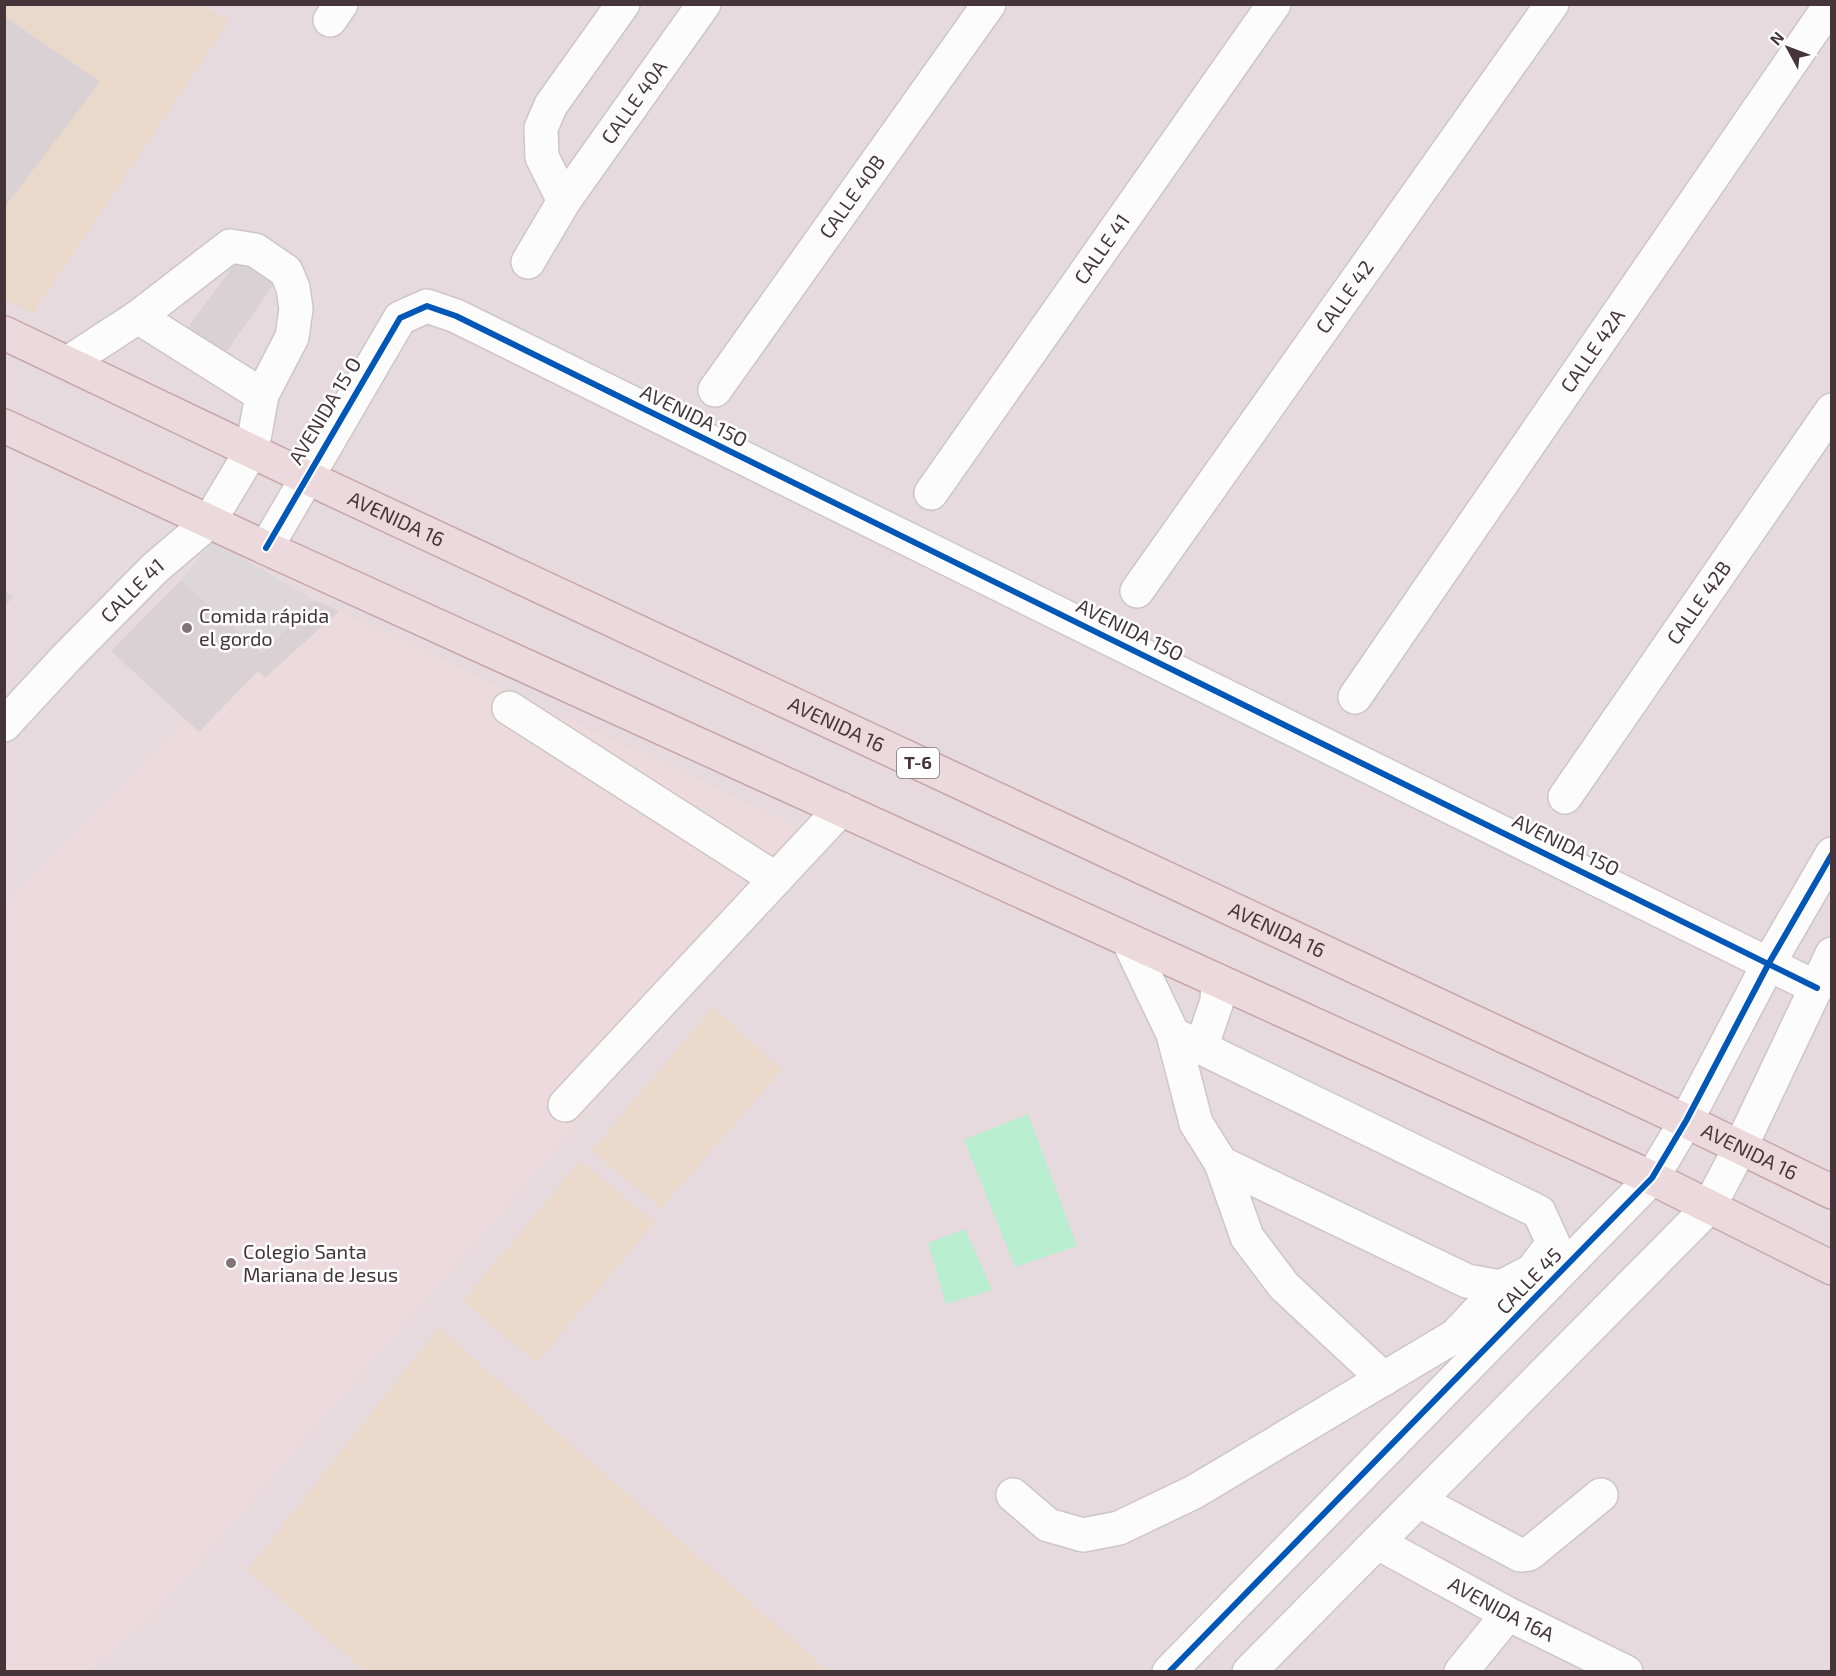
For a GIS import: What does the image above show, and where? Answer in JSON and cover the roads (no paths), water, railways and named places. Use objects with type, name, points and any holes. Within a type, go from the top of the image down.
[{"type":"highway","name":"AVENIDA 16","points":[[4,333],[306,477],[1686,1121],[1832,1192]]},
{"type":"highway","points":[[4,426],[209,522],[1652,1178],[1832,1268]]},
{"type":"street","points":[[564,201],[542,157],[541,128],[551,105],[623,4]]},
{"type":"street","name":"CALLE 40A","points":[[528,262],[564,201],[704,4]]},
{"type":"street","name":"CALLE 40B","points":[[715,390],[989,4]]},
{"type":"street","name":"CALLE 41","points":[[931,494],[1274,4]]},
{"type":"street","name":"CALLE 42","points":[[1137,591],[1552,4]]},
{"type":"street","name":"CALLE 42A","points":[[1355,697],[1831,4]]},
{"type":"street","points":[[69,362],[138,317],[230,246],[255,250],[286,271],[294,288],[296,309],[292,337],[261,395],[252,450]]},
{"type":"street","name":"AVENIDA 15 O","points":[[266,548],[400,318],[427,306]]},
{"type":"street","name":"AVENIDA 15O","points":[[427,306],[456,316],[1817,988]]},
{"type":"street","points":[[138,317],[261,395]]},
{"type":"street","name":"CALLE 42B","points":[[1565,797],[1832,410]]},
{"type":"street","name":"CALLE 41","points":[[4,725],[155,568],[209,522],[252,450]]},
{"type":"street","points":[[509,708],[776,879]]},
{"type":"street","points":[[565,1105],[841,809]]},
{"type":"street","name":"CALLE 45","points":[[1169,1671],[1652,1178],[1686,1121],[1769,963],[1832,854]]},
{"type":"street","points":[[1128,940],[1187,1041],[1196,1123],[1221,1163],[1247,1237],[1284,1286],[1384,1379]]},
{"type":"street","points":[[1249,1671],[1708,1208],[1740,1148],[1832,954]]},
{"type":"street","points":[[1187,1041],[1217,1001],[1218,981]]},
{"type":"street","points":[[1013,1495],[1048,1525],[1083,1535],[1119,1528],[1194,1492],[1455,1336],[1501,1287],[1532,1271],[1553,1242],[1539,1212],[1187,1041]]},
{"type":"street","points":[[1221,1163],[1467,1281],[1501,1287]]},
{"type":"street","points":[[1419,1501],[1520,1555],[1529,1554],[1601,1494]]},
{"type":"street","name":"AVENIDA 16A","points":[[1378,1543],[1508,1614],[1626,1671]]},
{"type":"street","points":[[1461,1671],[1508,1614]]},
{"type":"place","name":"Comida rápida el gordo","points":[[187,628]]},
{"type":"place","name":"Colegio Santa Mariana de Jesus","points":[[231,1263]]}]
